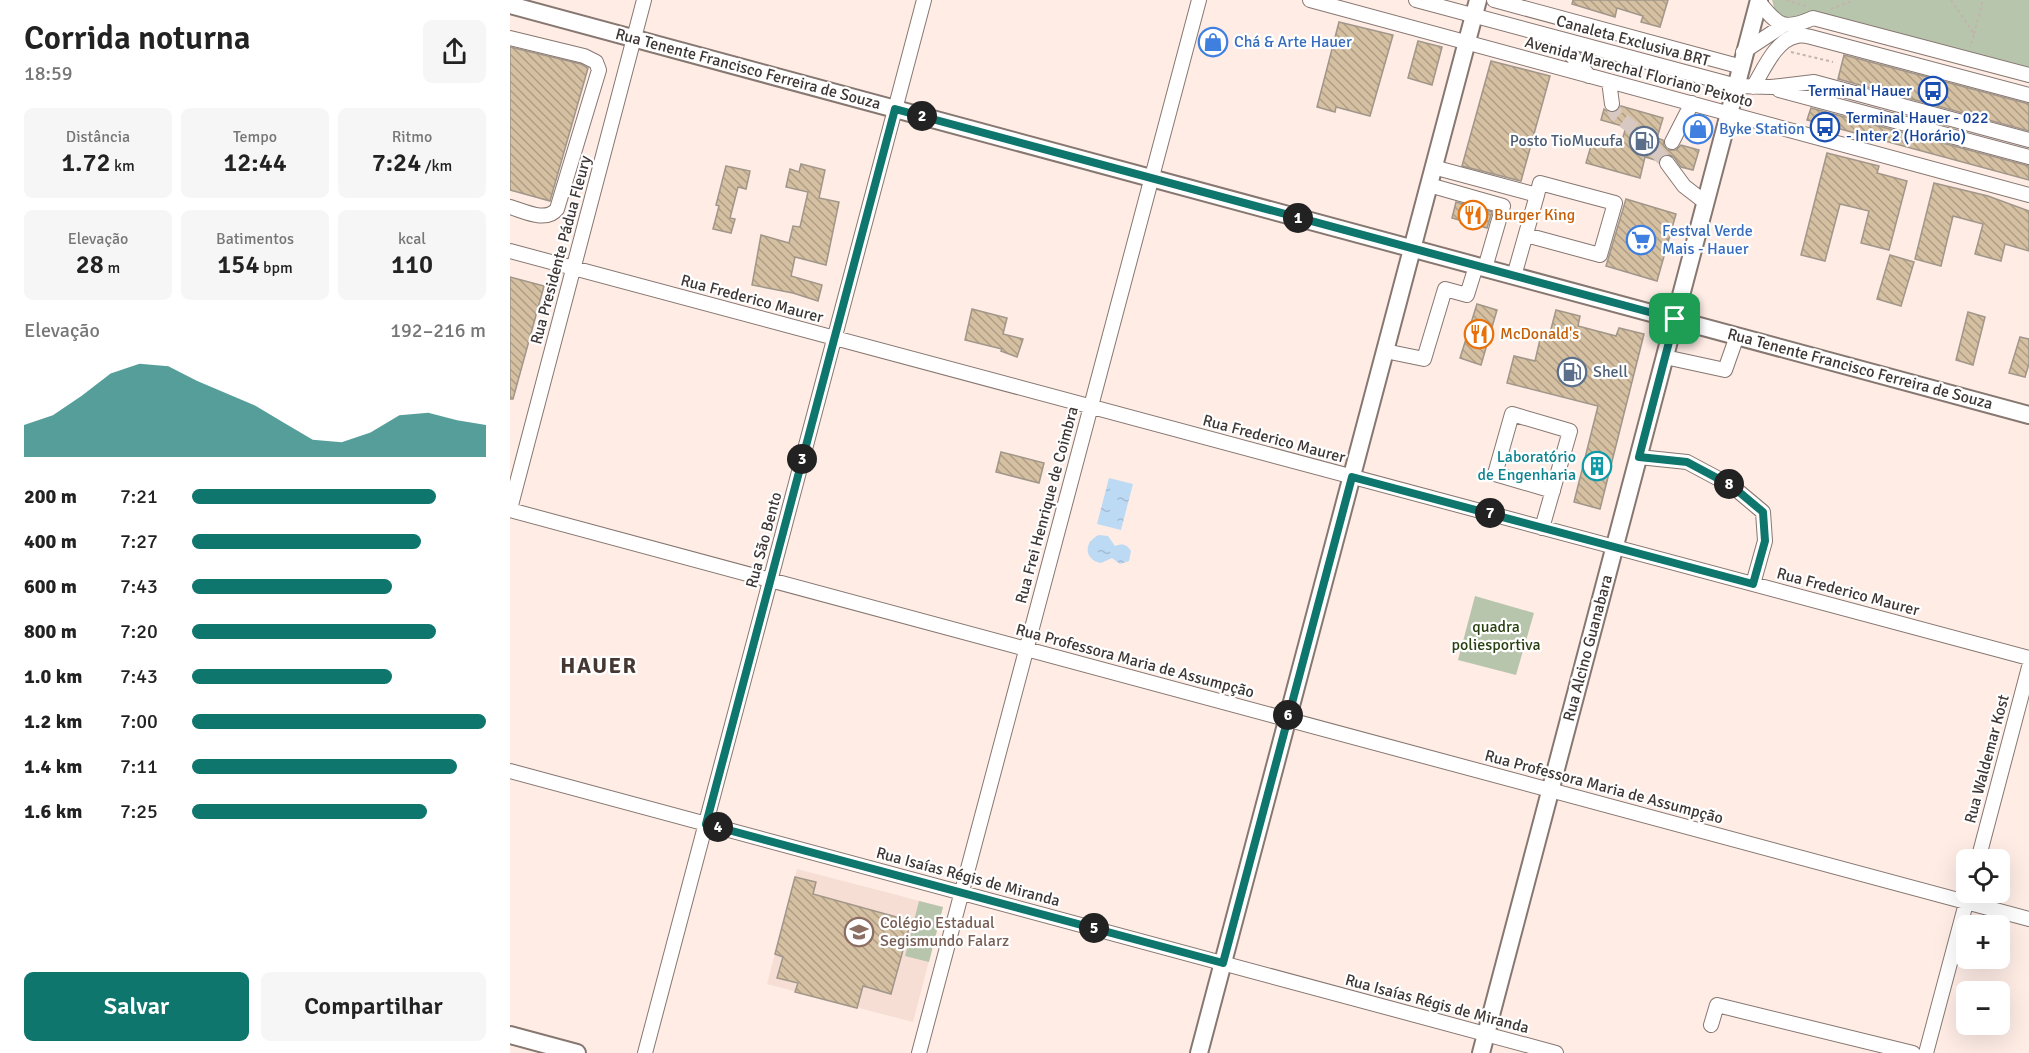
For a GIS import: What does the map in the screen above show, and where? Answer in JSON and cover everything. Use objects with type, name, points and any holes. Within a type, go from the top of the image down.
[{"type":"main road","name":"Rua Alcino Guanabara","points":[[1481,1053],[1729,113],[1745,86],[1734,65],[1746,50],[1759,1]]},
{"type":"main road","name":"Rua Tenente Francisco Ferreira de Souza","points":[[510,5],[2029,415]]},
{"type":"main road","points":[[1199,1053],[1476,8]]},
{"type":"main road","points":[[510,1035],[577,1053]]},
{"type":"street","name":"Rua Presidente Pádua Fleury","points":[[510,510],[644,0]]},
{"type":"street","name":"Rua São Bento","points":[[645,1053],[924,0]]},
{"type":"street","name":"Rua Frei Henrique de Coimbra","points":[[919,1053],[1199,0]]},
{"type":"street","name":"Avenida Marechal Floriano Peixoto","points":[[1310,0],[2029,195]]},
{"type":"street","name":"Canaleta Exclusiva BRT","points":[[1416,0],[1476,8],[1557,38],[1745,86],[1771,87]]},
{"type":"street","name":"Avenida Marechal Floriano Peixoto","points":[[1494,0],[1734,65]]},
{"type":"street","points":[[1759,1],[1771,17],[1784,25],[1792,26],[1813,18],[2029,75]]},
{"type":"street","points":[[1746,50],[1784,25]]},
{"type":"street","points":[[1745,86],[1787,39],[1798,35],[2029,95]]},
{"type":"street","points":[[510,38],[584,56],[596,62],[599,70],[557,210],[546,217],[510,207]]},
{"type":"street","points":[[1557,38],[1589,75]]},
{"type":"street","points":[[1609,81],[1612,104]]},
{"type":"street","points":[[1771,87],[1814,82],[2029,140]]},
{"type":"street","points":[[1771,87],[2029,157]]},
{"type":"street","points":[[1672,142],[1692,103]]},
{"type":"street","points":[[1666,163],[1684,186],[1706,203]]},
{"type":"street","points":[[1433,167],[1537,195]]},
{"type":"street","points":[[1514,276],[1540,183],[1615,203],[1600,255],[1526,235]]},
{"type":"street","points":[[1385,351],[1424,359],[1445,289],[1467,295],[1503,206],[1429,185]]},
{"type":"street","name":"Rua Frederico Maurer","points":[[510,251],[2029,658]]},
{"type":"street","points":[[1665,357],[1725,369],[1737,336]]},
{"type":"street","points":[[1542,528],[1553,491],[1570,431],[1512,414],[1495,474],[1553,491]]},
{"type":"street","points":[[1639,457],[1687,462],[1732,486],[1763,512],[1765,541],[1753,584]]},
{"type":"street","name":"Rua Professora Maria de Assumpção","points":[[510,510],[1550,790],[1956,894]]},
{"type":"street","name":"Rua Waldemar Kost","points":[[1981,849],[2029,667]]},
{"type":"street","name":"Rua Isaías Régis de Miranda","points":[[510,771],[1556,1053]]},
{"type":"street","points":[[1926,1053],[1966,903]]},
{"type":"street","name":"Rua Professora Maria de Assumpção","points":[[1985,903],[2029,919]]},
{"type":"street","points":[[1711,1025],[1716,1005],[1913,1053]]},
{"type":"path","points":[[1826,11],[1854,0]]},
{"type":"path","points":[[1951,0],[1974,34]]},
{"type":"path","points":[[1970,50],[1983,0]]},
{"type":"path","points":[[1791,52],[1833,62]]},
{"type":"shaded area","name":"Colégio Estadual Segismundo Falarz","points":[[797,869],[943,907],[913,1022],[767,984]]},
{"type":"green space","points":[[1772,0],[2029,0],[2029,71],[1796,19],[1783,19],[1775,11]]},
{"type":"green space","name":"quadra poliesportiva","points":[[1475,596],[1534,613],[1516,675],[1458,660]]},
{"type":"green space","points":[[919,901],[943,907],[929,962],[905,956]]},
{"type":"water","points":[[1109,478],[1133,484],[1121,530],[1097,524]]},
{"type":"water","points":[[1099,535],[1108,536],[1115,546],[1122,544],[1128,547],[1131,551],[1129,561],[1120,564],[1112,558],[1101,563],[1091,558],[1088,546]]},
{"type":"building","points":[[1573,0],[1668,0],[1660,27],[1641,22],[1643,16],[1617,8],[1615,17],[1572,4]]},
{"type":"building","points":[[1339,22],[1393,35],[1370,116],[1336,107],[1335,112],[1317,107]]},
{"type":"building","points":[[1418,41],[1442,47],[1432,85],[1408,78]]},
{"type":"building","points":[[510,47],[581,64],[588,68],[550,201],[510,190]]},
{"type":"building","name":"Terminal Hauer","points":[[1844,55],[2029,104],[2029,131],[1838,79]]},
{"type":"building","points":[[1491,61],[1550,76],[1521,181],[1462,166]]},
{"type":"building","name":"Posto TioMucufa","points":[[1621,106],[1663,118],[1657,138],[1663,140],[1668,150],[1676,150],[1681,145],[1699,150],[1693,170],[1681,167],[1674,157],[1667,154],[1661,156],[1659,161],[1645,157],[1640,178],[1586,163],[1593,139],[1620,147],[1626,127],[1601,120],[1604,109],[1614,113]]},
{"type":"building","name":"Terminal Hauer","points":[[1811,108],[2029,166],[2029,180],[1807,120]]},
{"type":"building","points":[[1827,153],[1879,166],[1877,173],[1907,181],[1889,250],[1861,243],[1869,211],[1840,204],[1825,261],[1801,255]]},
{"type":"building","points":[[801,164],[825,170],[819,198],[839,202],[826,265],[795,257],[791,276],[822,285],[818,301],[793,293],[752,285],[761,235],[789,243],[793,226],[800,227],[808,192],[786,187],[790,169],[799,172]]},
{"type":"building","points":[[726,166],[750,171],[746,189],[738,187],[730,218],[735,219],[731,233],[713,229],[719,206],[716,205]]},
{"type":"building","points":[[1934,183],[1988,196],[2029,211],[2029,251],[2005,244],[2001,261],[1975,254],[1983,224],[1953,216],[1941,266],[1915,259]]},
{"type":"building","name":"Festval Verde Mais - Hauer","points":[[1626,199],[1676,214],[1657,281],[1606,266]]},
{"type":"building","name":"Burger King","points":[[1456,202],[1492,212],[1487,228],[1452,218]]},
{"type":"building","points":[[1890,255],[1914,262],[1901,306],[1877,299]]},
{"type":"building","points":[[510,277],[544,286],[513,399],[510,399]]},
{"type":"building","name":"McDonald's","points":[[1477,304],[1497,310],[1481,365],[1460,358]]},
{"type":"building","points":[[972,309],[1007,318],[1003,334],[1023,339],[1017,357],[1001,351],[1002,349],[965,340]]},
{"type":"building","name":"Shell","points":[[1556,310],[1580,316],[1578,326],[1616,336],[1619,328],[1644,334],[1600,509],[1574,502],[1598,406],[1507,383],[1514,356],[1535,361],[1542,331],[1550,333]]},
{"type":"building","points":[[1968,312],[1985,317],[1973,365],[1956,360]]},
{"type":"building","points":[[2020,337],[2029,339],[2029,364],[2025,377],[2009,373]]},
{"type":"building","points":[[1001,452],[1044,463],[1039,483],[996,472]]},
{"type":"building","name":"Colégio Estadual Segismundo Falarz","points":[[795,877],[816,882],[813,894],[911,921],[891,994],[863,986],[857,1008],[795,992],[798,983],[777,978],[783,957],[775,954]]},
{"type":"tunnel","points":[[1612,104],[1616,115],[1637,131],[1667,163]]},
{"type":"place","name":"Chá & Arte Hauer","points":[[1213,42]]},
{"type":"place","name":"Terminal Hauer","points":[[1933,91]]},
{"type":"place","name":"Terminal Hauer - 022 - Inter 2 (Horário)","points":[[1825,127]]},
{"type":"place","name":"Byke Station","points":[[1698,129]]},
{"type":"place","name":"Posto TioMucufa","points":[[1644,141]]},
{"type":"place","name":"Burger King","points":[[1473,215]]},
{"type":"place","name":"Festval Verde Mais - Hauer","points":[[1641,240]]},
{"type":"place","name":"McDonald's","points":[[1479,334]]},
{"type":"place","name":"Shell","points":[[1572,372]]},
{"type":"place","name":"Laboratório de Engenharia","points":[[1597,466]]},
{"type":"place","name":"Colégio Estadual Segismundo Falarz","points":[[859,932]]},
{"type":"district","name":"HAUER","points":[[599,665]]},
{"type":"route","points":[[895,109],[1675,319],[1639,457],[1687,462],[1732,486],[1763,512],[1765,541],[1753,584],[1352,477],[1223,963],[706,824],[895,109]]}]
